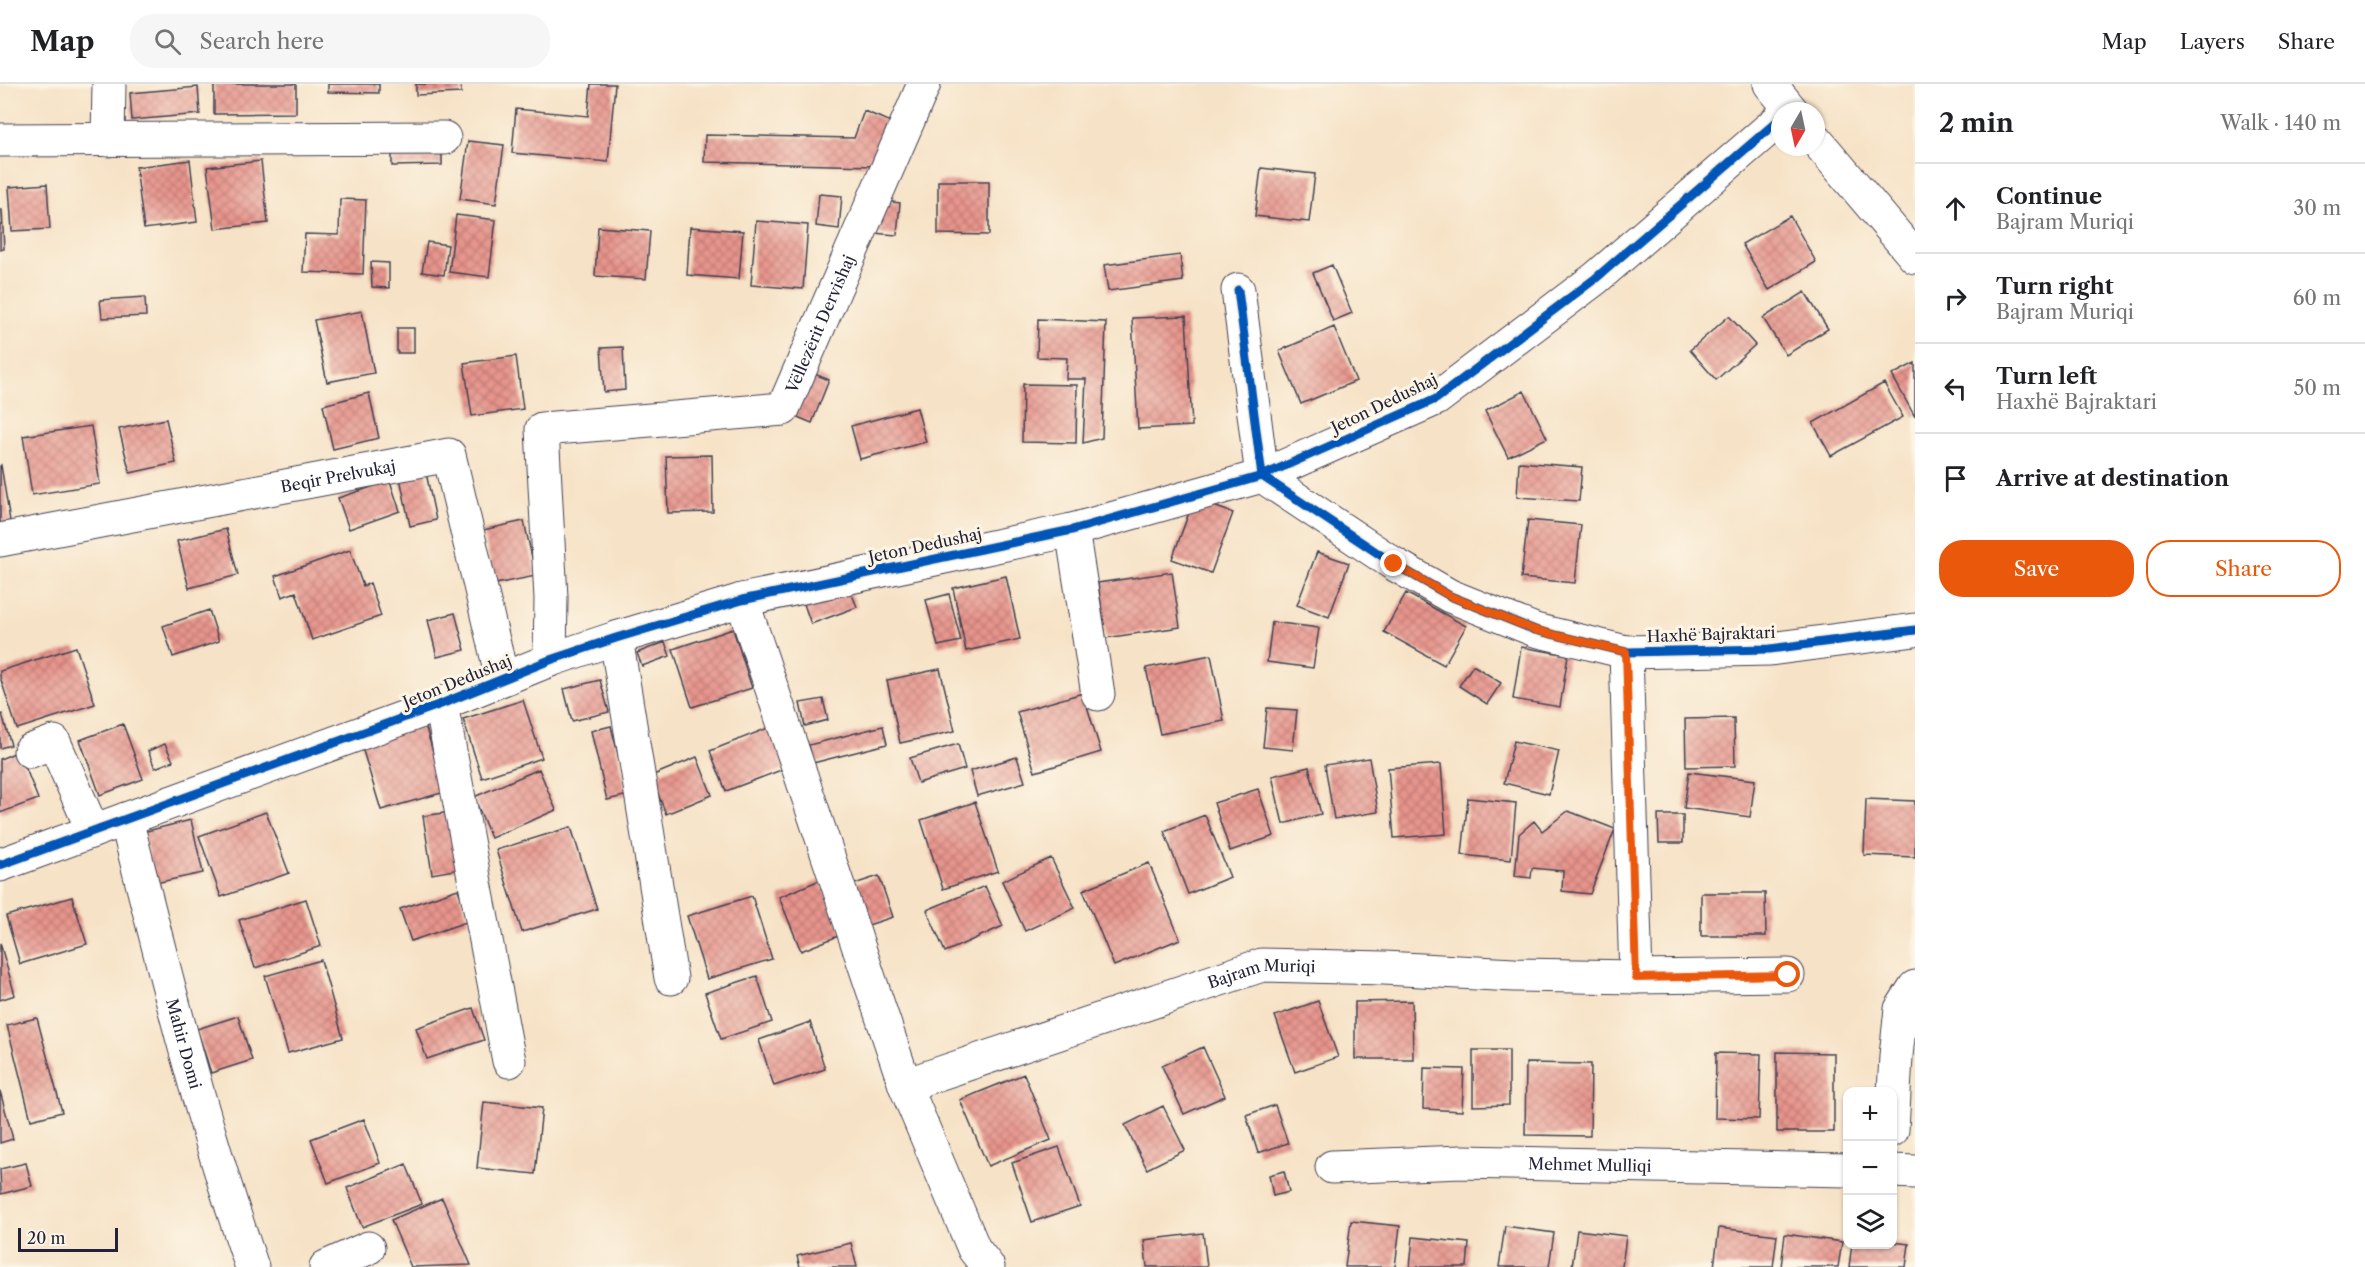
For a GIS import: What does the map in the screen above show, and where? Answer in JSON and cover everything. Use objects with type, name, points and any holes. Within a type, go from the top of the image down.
[{"type":"street","points":[[108,140],[109,84]]},
{"type":"street","name":"Vëllezërit Dervishaj","points":[[550,660],[551,598],[542,429],[783,409],[924,84]]},
{"type":"street","points":[[1770,84],[1781,102]]},
{"type":"street","name":"Jeton Dedushaj","points":[[0,865],[441,704],[550,660],[616,638],[742,600],[1072,530],[1262,476],[1436,399],[1596,278],[1771,128]]},
{"type":"street","points":[[0,140],[444,138]]},
{"type":"street","points":[[1825,149],[1903,227],[1915,257]]},
{"type":"street","points":[[1238,290],[1262,476]]},
{"type":"street","name":"Beqir Prelvukaj","points":[[0,540],[449,455],[502,678]]},
{"type":"street","name":"Haxhë Bajraktari","points":[[1262,476],[1394,564],[1450,596],[1535,630],[1626,652],[1770,649],[1915,630]]},
{"type":"street","points":[[1072,530],[1098,694]]},
{"type":"street","points":[[742,600],[905,1085],[974,1249],[988,1267]]},
{"type":"street","points":[[616,638],[670,978]]},
{"type":"street","points":[[1626,652],[1636,978]]},
{"type":"street","name":"Jeton Dedushaj","points":[[441,704],[509,1061]]},
{"type":"street","points":[[30,751],[54,742],[93,831]]},
{"type":"street","name":"Mahir Domi","points":[[126,819],[184,1048],[226,1194],[252,1267]]},
{"type":"street","name":"Bajram Muriqi","points":[[905,1085],[1262,965],[1636,978],[1788,975]]},
{"type":"street","points":[[1895,1087],[1900,1009],[1915,987]]},
{"type":"street","name":"Mehmet Mulliqi","points":[[1332,1167],[1462,1162],[1843,1170]]},
{"type":"street","points":[[1897,1171],[1915,1172]]},
{"type":"street","points":[[326,1267],[368,1248]]},
{"type":"building","points":[[214,84],[296,84],[296,113],[214,114]]},
{"type":"building","points":[[328,84],[379,84],[379,93],[328,92]]},
{"type":"building","points":[[416,84],[461,84],[461,93],[416,95]]},
{"type":"building","points":[[591,84],[615,84],[608,162],[512,153],[516,109],[588,116]]},
{"type":"building","points":[[198,87],[200,114],[132,120],[130,93]]},
{"type":"building","points":[[864,111],[891,122],[874,166],[704,162],[705,135],[854,138]]},
{"type":"building","points":[[468,141],[504,145],[496,204],[460,199]]},
{"type":"building","points":[[442,143],[442,165],[392,166],[392,145]]},
{"type":"building","points":[[190,160],[197,222],[144,229],[136,167]]},
{"type":"building","points":[[261,161],[268,223],[215,229],[207,167]]},
{"type":"building","points":[[1261,168],[1315,174],[1309,222],[1255,216]]},
{"type":"building","points":[[938,181],[989,181],[989,235],[938,234]]},
{"type":"building","points":[[47,184],[50,229],[12,231],[9,187]]},
{"type":"building","points":[[819,194],[842,196],[839,229],[816,226]]},
{"type":"building","points":[[340,199],[366,200],[363,274],[303,272],[305,234],[339,235]]},
{"type":"building","points":[[876,200],[900,203],[897,235],[873,233]]},
{"type":"building","points":[[0,210],[2,210],[4,249],[0,250]]},
{"type":"building","points":[[456,215],[496,220],[489,277],[449,272]]},
{"type":"building","points":[[1790,216],[1816,262],[1769,290],[1742,244]]},
{"type":"building","points":[[756,221],[808,225],[803,289],[751,285]]},
{"type":"building","points":[[598,227],[650,231],[646,279],[595,276]]},
{"type":"building","points":[[690,227],[743,231],[739,279],[687,275]]},
{"type":"building","points":[[427,242],[448,245],[444,275],[422,272]]},
{"type":"building","points":[[1180,255],[1183,281],[1108,291],[1104,265]]},
{"type":"building","points":[[371,262],[389,263],[389,288],[372,287]]},
{"type":"building","points":[[1332,265],[1352,313],[1333,321],[1313,273]]},
{"type":"building","points":[[1805,292],[1828,329],[1786,355],[1763,318]]},
{"type":"building","points":[[145,297],[146,316],[102,318],[100,300]]},
{"type":"building","points":[[362,311],[374,373],[327,382],[314,320]]},
{"type":"building","points":[[1186,316],[1192,426],[1138,429],[1132,318]]},
{"type":"building","points":[[1729,316],[1755,345],[1716,380],[1690,350]]},
{"type":"building","points":[[1038,319],[1106,322],[1102,438],[1083,443],[1086,379],[1066,379],[1067,358],[1037,357]]},
{"type":"building","points":[[1334,327],[1356,381],[1301,404],[1279,351]]},
{"type":"building","points":[[397,328],[414,328],[414,353],[397,353]]},
{"type":"building","points":[[623,347],[625,390],[604,392],[601,348]]},
{"type":"building","points":[[516,356],[523,409],[472,416],[464,363]]},
{"type":"building","points":[[1915,363],[1915,417],[1892,375]]},
{"type":"building","points":[[805,370],[829,380],[812,423],[788,413]]},
{"type":"building","points":[[1884,383],[1903,417],[1831,456],[1813,423]]},
{"type":"building","points":[[1023,384],[1077,385],[1076,443],[1022,442]]},
{"type":"building","points":[[1524,391],[1547,438],[1508,457],[1485,411]]},
{"type":"building","points":[[369,393],[379,438],[333,449],[323,405]]},
{"type":"building","points":[[917,408],[926,442],[860,459],[851,426]]},
{"type":"building","points":[[166,419],[176,463],[130,473],[119,429]]},
{"type":"building","points":[[91,426],[100,484],[32,495],[23,436]]},
{"type":"building","points":[[712,455],[713,512],[668,513],[666,456]]},
{"type":"building","points":[[1519,462],[1582,467],[1579,501],[1517,497]]},
{"type":"building","points":[[0,466],[10,521],[0,523]]},
{"type":"building","points":[[425,468],[436,520],[410,526],[399,473]]},
{"type":"building","points":[[390,481],[400,511],[349,529],[338,498]]},
{"type":"building","points":[[1194,499],[1233,513],[1211,573],[1172,559]]},
{"type":"building","points":[[1528,520],[1581,525],[1575,583],[1521,578]]},
{"type":"building","points":[[524,521],[536,576],[495,584],[483,530]]},
{"type":"building","points":[[226,529],[238,575],[189,588],[177,541]]},
{"type":"building","points":[[350,550],[363,586],[370,583],[381,616],[312,640],[296,592],[282,597],[275,576]]},
{"type":"building","points":[[1317,552],[1349,563],[1329,617],[1297,605]]},
{"type":"building","points":[[1172,572],[1180,627],[1106,638],[1098,583]]},
{"type":"building","points":[[1006,576],[1020,639],[966,651],[953,588]]},
{"type":"building","points":[[849,587],[857,607],[811,624],[804,604]]},
{"type":"building","points":[[1406,593],[1466,626],[1444,665],[1384,632]]},
{"type":"building","points":[[949,594],[961,641],[938,646],[926,600]]},
{"type":"building","points":[[209,610],[219,641],[173,657],[163,626]]},
{"type":"building","points":[[455,613],[465,650],[437,657],[428,620]]},
{"type":"building","points":[[1272,622],[1319,628],[1313,668],[1267,662]]},
{"type":"building","points":[[733,629],[752,688],[692,707],[673,649]]},
{"type":"building","points":[[665,642],[670,656],[642,666],[637,653]]},
{"type":"building","points":[[76,647],[95,704],[17,729],[0,671]]},
{"type":"building","points":[[1521,647],[1568,655],[1560,707],[1513,699]]},
{"type":"building","points":[[1211,655],[1224,721],[1160,734],[1146,668]]},
{"type":"building","points":[[1473,665],[1501,683],[1487,704],[1459,686]]},
{"type":"building","points":[[940,669],[955,731],[900,743],[887,680]]},
{"type":"building","points":[[600,680],[609,712],[572,721],[564,689]]},
{"type":"building","points":[[1083,693],[1101,752],[1035,772],[1017,712]]},
{"type":"building","points":[[823,699],[828,720],[805,726],[800,703]]},
{"type":"building","points":[[523,700],[542,758],[482,778],[463,719]]},
{"type":"building","points":[[1267,708],[1297,710],[1293,750],[1263,747]]},
{"type":"building","points":[[2,714],[11,745],[0,748],[0,715]]},
{"type":"building","points":[[1734,718],[1735,766],[1686,767],[1685,719]]},
{"type":"building","points":[[123,724],[143,779],[100,795],[80,740]]},
{"type":"building","points":[[425,725],[445,792],[381,810],[361,744]]},
{"type":"building","points":[[611,726],[628,795],[607,800],[591,731]]},
{"type":"building","points":[[773,726],[789,767],[726,791],[710,751]]},
{"type":"building","points":[[883,726],[887,744],[813,763],[809,745]]},
{"type":"building","points":[[1514,741],[1559,751],[1549,794],[1504,783]]},
{"type":"building","points":[[165,744],[173,761],[155,768],[148,751]]},
{"type":"building","points":[[958,744],[965,769],[918,783],[910,758]]},
{"type":"building","points":[[19,751],[38,799],[0,813],[0,759]]},
{"type":"building","points":[[697,757],[712,795],[666,814],[651,776]]},
{"type":"building","points":[[1017,757],[1025,782],[977,796],[970,771]]},
{"type":"building","points":[[1369,758],[1378,812],[1334,819],[1325,765]]},
{"type":"building","points":[[1441,764],[1446,834],[1394,838],[1388,768]]},
{"type":"building","points":[[1309,767],[1321,814],[1283,824],[1272,776]]},
{"type":"building","points":[[539,769],[556,810],[491,838],[474,797]]},
{"type":"building","points":[[1689,772],[1755,780],[1750,817],[1684,808]]},
{"type":"building","points":[[1258,789],[1274,836],[1230,851],[1214,803]]},
{"type":"building","points":[[1468,798],[1516,803],[1511,860],[1462,855]]},
{"type":"building","points":[[1866,799],[1915,801],[1915,857],[1864,855]]},
{"type":"building","points":[[975,802],[998,871],[943,889],[921,820]]},
{"type":"building","points":[[1568,811],[1615,829],[1590,894],[1562,891],[1563,871],[1532,868],[1531,878],[1515,876],[1519,834],[1534,821],[1542,831]]},
{"type":"building","points":[[266,812],[289,873],[221,897],[199,836]]},
{"type":"building","points":[[451,812],[460,869],[432,874],[423,816]]},
{"type":"building","points":[[1205,815],[1230,877],[1188,894],[1164,831]]},
{"type":"building","points":[[1658,815],[1683,815],[1683,843],[1659,843]]},
{"type":"building","points":[[191,820],[203,873],[155,883],[143,832]]},
{"type":"building","points":[[571,827],[597,909],[522,932],[496,850]]},
{"type":"building","points":[[1051,858],[1075,908],[1025,931],[1002,881]]},
{"type":"building","points":[[1149,863],[1180,939],[1114,966],[1083,890]]},
{"type":"building","points":[[879,876],[893,917],[862,927],[848,886]]},
{"type":"building","points":[[820,880],[843,934],[801,951],[779,897]]},
{"type":"building","points":[[985,886],[1003,926],[945,952],[927,910]]},
{"type":"building","points":[[458,889],[469,921],[411,941],[400,909]]},
{"type":"building","points":[[1701,893],[1765,893],[1766,936],[1701,936]]},
{"type":"building","points":[[752,896],[772,959],[707,979],[687,916]]},
{"type":"building","points":[[72,897],[87,944],[20,964],[6,916]]},
{"type":"building","points":[[306,899],[321,946],[255,968],[239,920]]},
{"type":"building","points":[[0,943],[15,995],[0,1000]]},
{"type":"building","points":[[321,960],[343,1038],[288,1053],[265,976]]},
{"type":"building","points":[[757,976],[772,1022],[721,1039],[705,993]]},
{"type":"building","points":[[1318,1001],[1338,1057],[1295,1072],[1275,1016]]},
{"type":"building","points":[[1412,1001],[1413,1059],[1355,1059],[1355,1002]]},
{"type":"building","points":[[473,1008],[484,1040],[427,1059],[416,1028]]},
{"type":"building","points":[[238,1016],[252,1060],[211,1073],[197,1029]]},
{"type":"building","points":[[37,1018],[62,1112],[31,1120],[7,1025]]},
{"type":"building","points":[[810,1022],[825,1069],[774,1086],[759,1040]]},
{"type":"building","points":[[1203,1047],[1225,1096],[1184,1114],[1162,1066]]},
{"type":"building","points":[[1473,1050],[1509,1050],[1509,1105],[1473,1106]]},
{"type":"building","points":[[1777,1052],[1834,1053],[1834,1132],[1777,1132]]},
{"type":"building","points":[[1716,1053],[1761,1054],[1759,1119],[1715,1118]]},
{"type":"building","points":[[1526,1063],[1591,1064],[1590,1136],[1525,1135]]},
{"type":"building","points":[[1424,1068],[1464,1069],[1462,1111],[1423,1109]]},
{"type":"building","points":[[1024,1074],[1051,1140],[988,1166],[960,1100]]},
{"type":"building","points":[[0,1091],[13,1139],[0,1143]]},
{"type":"building","points":[[484,1102],[542,1108],[535,1174],[477,1168]]},
{"type":"building","points":[[1275,1105],[1288,1143],[1258,1153],[1246,1115]]},
{"type":"building","points":[[1163,1106],[1185,1150],[1147,1169],[1125,1125]]},
{"type":"building","points":[[364,1119],[380,1163],[328,1183],[311,1139]]},
{"type":"building","points":[[1059,1147],[1080,1206],[1032,1222],[1012,1163]]},
{"type":"building","points":[[26,1163],[32,1186],[1,1194],[0,1169]]},
{"type":"building","points":[[406,1164],[422,1204],[362,1227],[347,1188]]},
{"type":"building","points":[[1284,1171],[1289,1192],[1273,1196],[1269,1175]]},
{"type":"building","points":[[442,1198],[471,1265],[411,1267],[391,1220]]},
{"type":"building","points":[[1351,1221],[1400,1226],[1395,1267],[1345,1267]]},
{"type":"building","points":[[1505,1226],[1554,1233],[1549,1267],[1499,1267]]},
{"type":"building","points":[[1719,1228],[1777,1235],[1773,1267],[1714,1267]]},
{"type":"building","points":[[1577,1230],[1626,1236],[1622,1267],[1572,1267]]},
{"type":"building","points":[[1203,1233],[1207,1267],[1147,1267],[1144,1240]]},
{"type":"building","points":[[1785,1234],[1842,1242],[1838,1267],[1781,1267]]},
{"type":"building","points":[[1413,1237],[1469,1243],[1467,1267],[1410,1267]]},
{"type":"building","points":[[851,1243],[857,1267],[800,1267],[797,1256]]},
{"type":"building","points":[[1897,1243],[1909,1244],[1906,1267],[1849,1267],[1851,1249],[1897,1249]]},
{"type":"cycle path","points":[[0,865],[441,704],[550,660],[616,638],[742,600],[1072,530],[1262,476],[1436,399],[1596,278],[1771,127]]},
{"type":"cycle path","points":[[1238,290],[1262,476],[1394,564],[1450,596],[1535,630],[1626,652],[1770,649],[1915,630]]},
{"type":"route","points":[[1394,564],[1450,596],[1535,630],[1626,652],[1636,978],[1788,975]]}]
